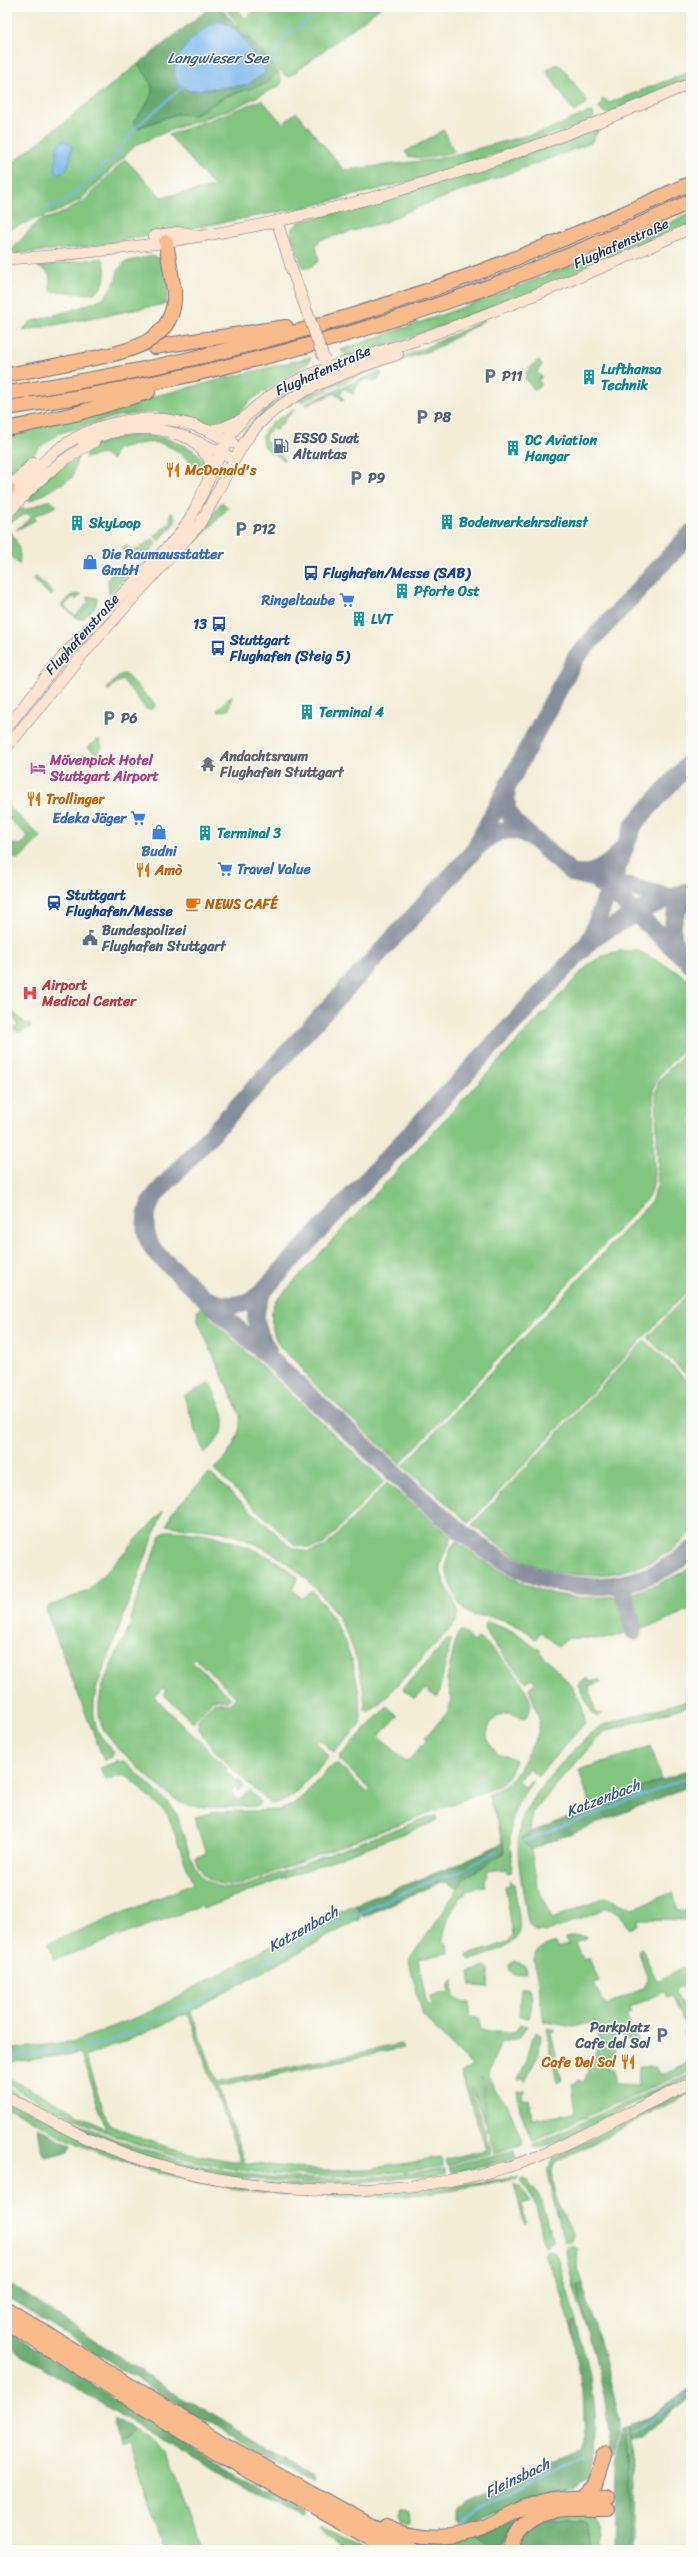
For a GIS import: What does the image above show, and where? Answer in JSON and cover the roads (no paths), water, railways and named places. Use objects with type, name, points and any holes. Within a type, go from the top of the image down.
[{"type":"highway","points":[[7,393],[196,358],[310,330],[406,299],[535,252],[691,183]]},
{"type":"highway","points":[[7,408],[169,380],[308,346],[463,296],[593,245],[691,201]]},
{"type":"highway","points":[[7,375],[129,350],[152,339],[162,330],[173,312],[174,291],[166,242]]},
{"type":"highway","points":[[154,347],[294,326],[310,330]]},
{"type":"highway","points":[[7,429],[60,418],[153,391],[169,380]]},
{"type":"highway","points":[[7,2309],[175,2414],[351,2515],[416,2550]]},
{"type":"highway","points":[[7,2323],[222,2456],[380,2546],[390,2550]]},
{"type":"highway","points":[[583,2496],[595,2484],[605,2453]]},
{"type":"highway","points":[[351,2515],[374,2520],[400,2532],[445,2537],[476,2530],[536,2503],[583,2496],[607,2503],[559,2509],[537,2515],[519,2529],[510,2550]]},
{"type":"main road","points":[[8,259],[166,242],[277,221],[454,175],[604,120],[691,84]]},
{"type":"main road","points":[[277,221],[292,270],[332,380]]},
{"type":"main road","name":"Flughafenstraße","points":[[7,727],[65,654],[179,535],[190,519],[212,469],[228,441],[244,419],[268,398],[326,364],[427,336],[582,277],[691,228]]},
{"type":"main road","points":[[100,250],[180,232],[198,237]]},
{"type":"main road","name":"Flughafenstraße","points":[[7,747],[70,669],[192,534],[212,505],[234,458],[265,416],[276,407],[332,380],[437,340],[496,310]]},
{"type":"main road","points":[[7,492],[60,440],[77,430],[109,423],[136,418],[162,419],[208,431],[241,447]]},
{"type":"main road","points":[[208,431],[222,428],[244,419]]},
{"type":"main road","points":[[28,479],[56,450],[88,432],[109,423]]},
{"type":"main road","points":[[7,492],[74,446],[117,431],[149,428],[178,433],[234,458]]},
{"type":"main road","points":[[7,514],[60,462],[117,431]]},
{"type":"main road","points":[[190,438],[208,457],[212,469]]},
{"type":"main road","points":[[7,2097],[88,2139],[190,2173],[251,2184],[342,2189],[434,2182],[519,2164],[550,2151],[691,2083]]},
{"type":"water","name":"Langwieser See","points":[[218,21],[226,23],[239,34],[265,70],[264,74],[247,85],[189,91],[177,81],[175,73],[176,64],[180,54],[194,37],[211,24]]},
{"type":"water","points":[[64,140],[72,145],[68,166],[64,172],[60,174],[55,171],[57,146]]},
{"type":"waterway","points":[[261,68],[272,59],[285,36],[306,22],[311,7]]},
{"type":"waterway","points":[[48,208],[65,200],[100,173],[103,164],[110,162],[136,127],[184,86]]},
{"type":"waterway","name":"Katzenbach","points":[[524,1841],[691,1777]]},
{"type":"waterway","name":"Katzenbach","points":[[83,2047],[113,2041],[124,2032],[129,2035],[161,2015],[176,2013],[216,1993],[224,1984],[249,1974],[263,1960],[283,1954],[333,1924],[422,1884],[460,1872],[497,1851]]},
{"type":"waterway","name":"Katzenbach","points":[[7,2057],[76,2049]]},
{"type":"waterway","name":"Fleinsbach","points":[[630,2435],[691,2392]]},
{"type":"waterway","name":"Fleinsbach","points":[[460,2524],[478,2509],[586,2457]]},
{"type":"place","name":"P11","points":[[490,376]]},
{"type":"place","name":"Lufthansa Technik","points":[[589,377]]},
{"type":"place","name":"P8","points":[[422,417]]},
{"type":"place","name":"ESSO Suat Altuntas","points":[[281,446]]},
{"type":"place","name":"DC Aviation Hangar","points":[[513,448]]},
{"type":"place","name":"McDonald's","points":[[173,470]]},
{"type":"place","name":"P9","points":[[356,478]]},
{"type":"place","name":"Bodenverkehrsdienst","points":[[447,522]]},
{"type":"place","name":"SkyLoop","points":[[77,523]]},
{"type":"place","name":"P12","points":[[241,529]]},
{"type":"place","name":"Die Raumausstatter GmbH","points":[[90,562]]},
{"type":"place","name":"Flughafen/Messe (SAB)","points":[[311,573]]},
{"type":"place","name":"Pforte Ost","points":[[402,591]]},
{"type":"place","name":"Ringeltaube","points":[[347,600]]},
{"type":"place","name":"LVT","points":[[359,619]]},
{"type":"place","name":"13","points":[[219,624]]},
{"type":"place","name":"Stuttgart Flughafen (Steig 5)","points":[[218,648]]},
{"type":"place","name":"Terminal 4","points":[[307,712]]},
{"type":"place","name":"P6","points":[[109,718]]},
{"type":"place","name":"Andachtsraum Flughafen Stuttgart","points":[[208,764]]},
{"type":"place","name":"Mövenpick Hotel Stuttgart Airport","points":[[38,768]]},
{"type":"place","name":"Trollinger","points":[[34,799]]},
{"type":"place","name":"Edeka Jäger","points":[[138,818]]},
{"type":"place","name":"Budni","points":[[159,832]]},
{"type":"place","name":"Terminal 3","points":[[205,833]]},
{"type":"place","name":"Travel Value","points":[[225,869]]},
{"type":"place","name":"Amò","points":[[143,870]]},
{"type":"place","name":"Stuttgart Flughafen/Messe","points":[[54,903]]},
{"type":"place","name":"NEWS CAFÉ","points":[[193,904]]},
{"type":"place","name":"Bundespolizei Flughafen Stuttgart","points":[[90,938]]},
{"type":"place","name":"Airport Medical Center","points":[[30,993]]},
{"type":"place","name":"Parkplatz Cafe del Sol","points":[[662,2035]]},
{"type":"place","name":"Cafe Del Sol","points":[[628,2062]]}]
